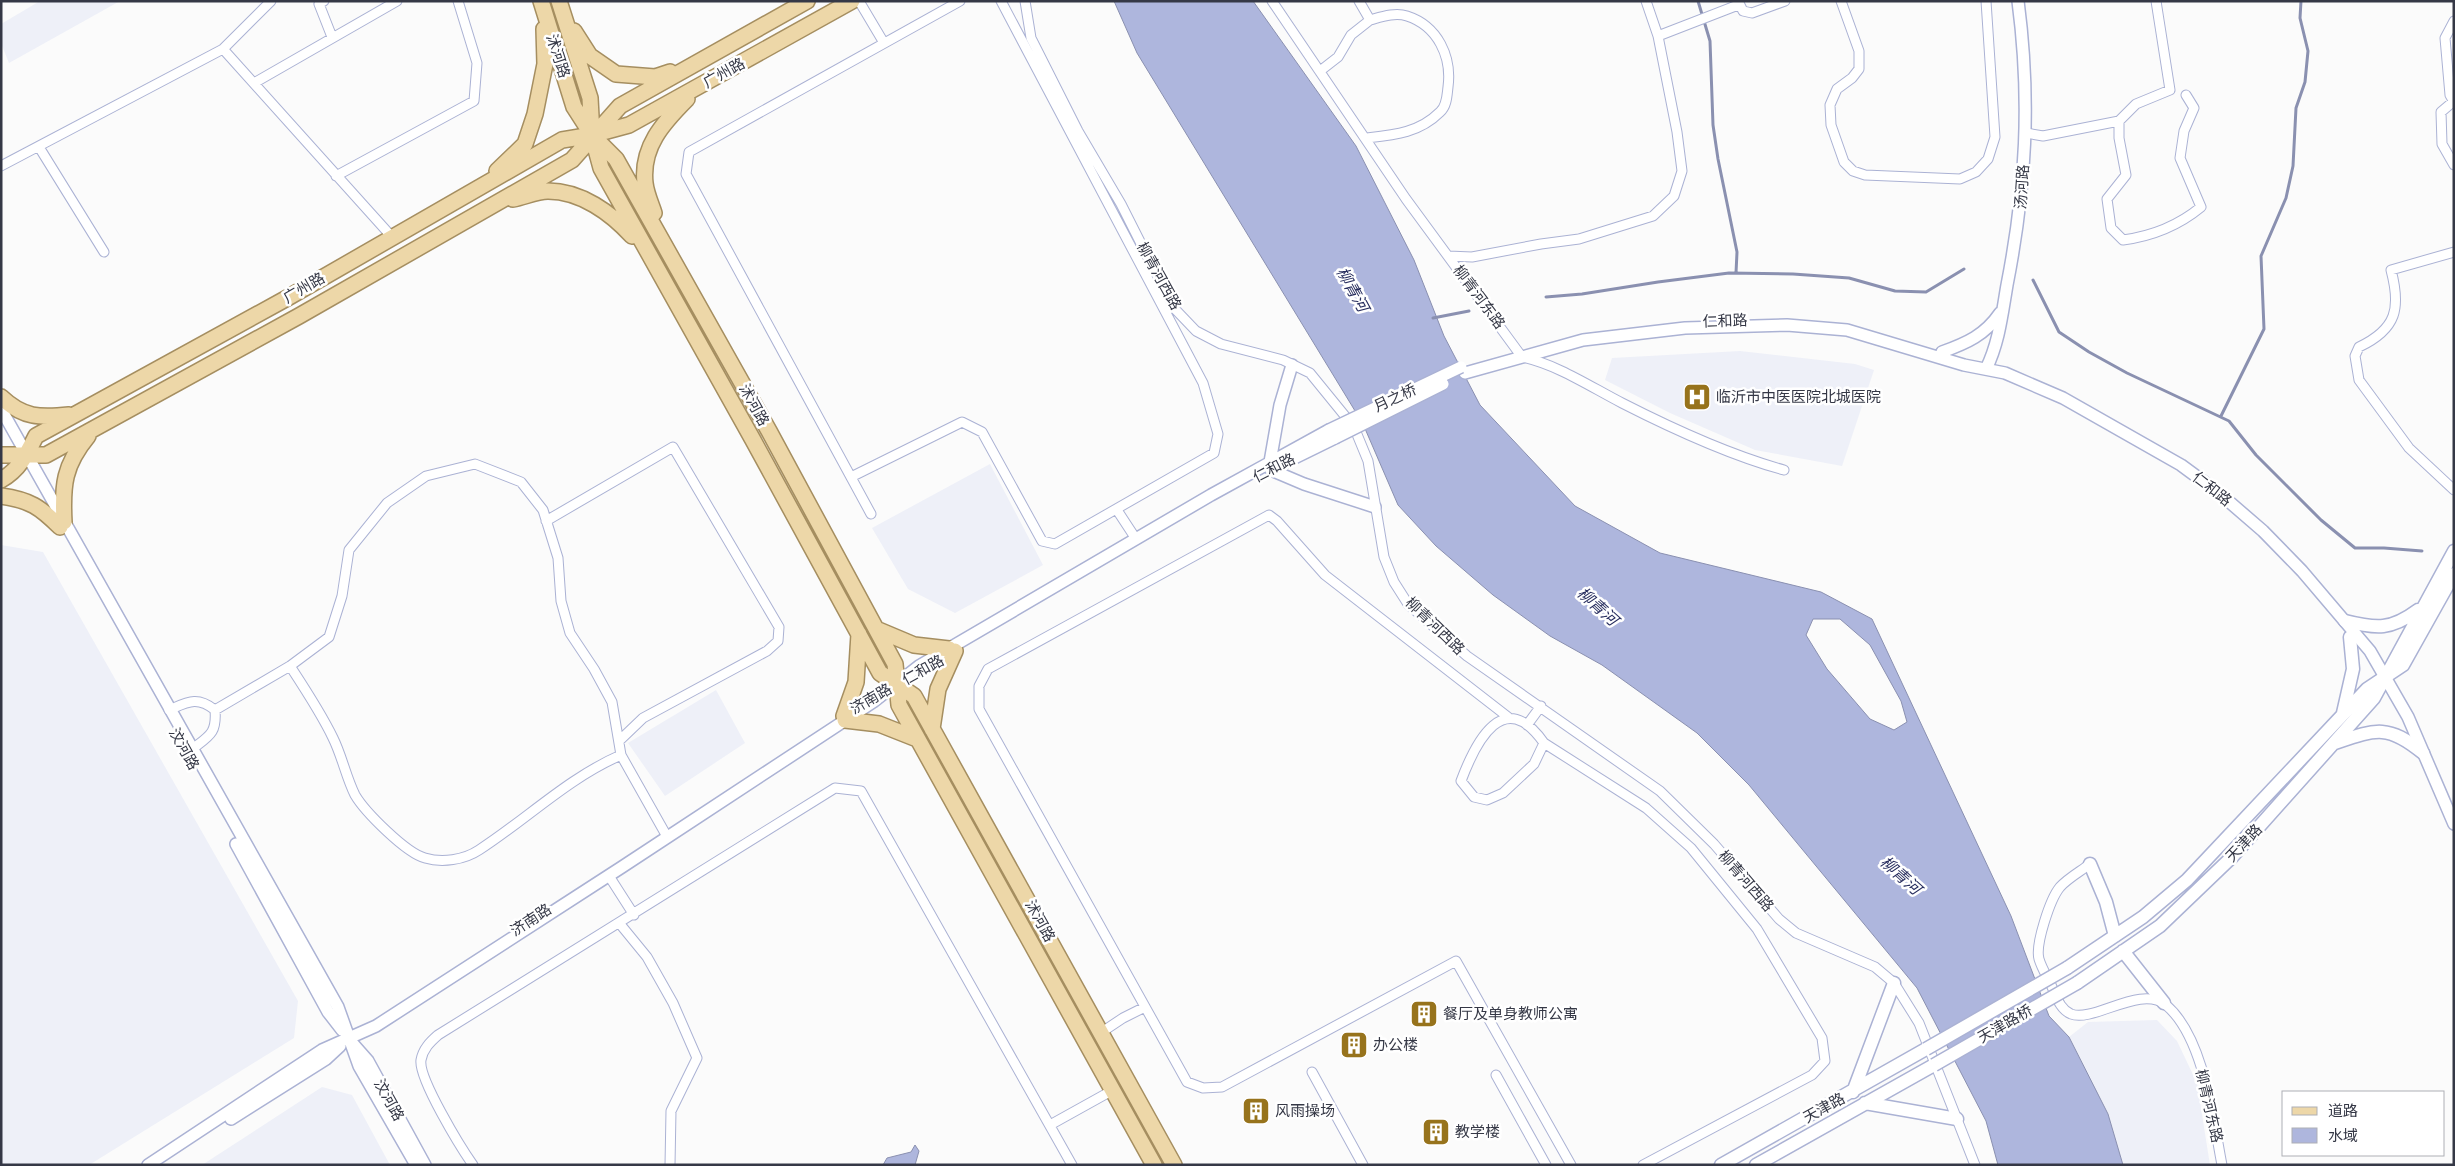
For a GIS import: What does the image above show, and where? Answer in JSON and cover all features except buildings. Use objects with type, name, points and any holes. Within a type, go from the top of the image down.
[{"type":"main road","name":"广州路","points":[[1,456],[46,455],[299,316],[572,160],[592,135],[620,106],[807,1]]},
{"type":"main road","name":"广州路","points":[[1,480],[13,473],[26,456],[36,436],[75,414],[392,238],[562,140],[592,135],[629,125],[852,1]]},
{"type":"main road","points":[[481,186],[525,144],[535,114],[545,64],[542,5]]},
{"type":"main road","name":"沭河路","points":[[542,5],[574,107],[592,135],[616,158],[876,629],[895,664],[899,705],[1154,1165]]},
{"type":"main road","points":[[561,6],[590,56],[616,74],[655,77],[696,64]]},
{"type":"main road","name":"沭河路","points":[[561,6],[590,98],[592,135],[601,168],[880,673],[914,696],[1102,1032],[1174,1165]]},
{"type":"main road","points":[[664,243],[645,183],[647,150],[663,123],[699,86]]},
{"type":"main road","points":[[495,204],[547,191],[577,196],[614,217],[650,256]]},
{"type":"main road","points":[[1,397],[11,406],[29,416],[49,417],[75,414]]},
{"type":"main road","points":[[62,525],[65,475],[74,453],[94,429]]},
{"type":"main road","points":[[1,496],[21,499],[42,509],[62,525]]},
{"type":"main road","name":"天津路","points":[[2077,983],[2160,926],[2232,857],[2374,698],[2454,551]]},
{"type":"main road","name":"天津路","points":[[2067,968],[2143,917],[2186,880],[2367,689],[2403,665],[2454,574]]},
{"type":"main road","points":[[2345,621],[2378,627],[2399,624],[2422,608]]},
{"type":"main road","points":[[876,629],[914,645],[952,650],[938,689],[932,729]]},
{"type":"main road","points":[[859,634],[856,682],[844,718],[879,724],[917,739]]},
{"type":"main road","points":[[2342,716],[2348,698],[2353,669],[2350,637]]},
{"type":"main road","points":[[2333,744],[2364,733],[2385,732],[2404,737],[2423,753]]},
{"type":"main road","points":[[2090,864],[2106,902],[2115,936]]},
{"type":"main road","points":[[2123,951],[2164,1003]]},
{"type":"main road","name":"天津路桥","points":[[1926,1050],[2067,968]]},
{"type":"main road","points":[[1853,1092],[1894,983]]},
{"type":"main road","name":"天津路桥","points":[[1934,1065],[2077,983]]},
{"type":"main road","name":"天津路","points":[[1721,1165],[1926,1050]]},
{"type":"main road","name":"天津路","points":[[1756,1165],[1934,1065]]},
{"type":"main road","points":[[1865,1104],[1957,1119]]},
{"type":"street","points":[[1,166],[223,49],[270,1]]},
{"type":"street","points":[[324,1],[319,4],[332,37]]},
{"type":"street","points":[[254,84],[397,1]]},
{"type":"street","points":[[336,176],[474,101],[477,63],[458,1]]},
{"type":"street","points":[[859,1],[884,43]]},
{"type":"street","points":[[871,514],[686,174],[689,152],[960,1]]},
{"type":"street","points":[[851,477],[962,422],[982,432],[1042,541],[1055,544],[1214,454],[1218,434],[1203,383],[1001,1]]},
{"type":"street","name":"柳青河西路","points":[[1025,1],[1031,38],[1078,131],[1121,204],[1173,307],[1196,331],[1222,344],[1292,364],[1310,373],[1354,427],[1368,461],[1384,557],[1394,582],[1408,604],[1467,656],[1660,792],[1714,844],[1779,919],[1796,933],[1875,967],[1894,983],[1919,1023],[1975,1165]]},
{"type":"street","name":"柳青河东路","points":[[1272,1],[1406,199],[1521,354]]},
{"type":"street","points":[[1359,1],[1370,20]]},
{"type":"street","points":[[1448,256],[1472,257],[1579,239],[1653,216],[1674,196],[1682,171],[1658,36],[1646,1]]},
{"type":"street","points":[[1658,36],[1738,3],[1744,11],[1752,13],[1785,1]]},
{"type":"street","points":[[1842,1],[1859,51],[1859,69],[1852,78],[1837,89],[1830,104],[1831,126],[1844,162],[1853,171],[1865,175],[1960,179],[1976,172],[1988,159],[1995,137],[1986,1]]},
{"type":"street","name":"汤河路","points":[[1986,369],[1995,350],[2019,227],[2026,133],[2025,78],[2018,1]]},
{"type":"street","points":[[2026,133],[2042,136],[2119,121],[2136,104],[2170,90],[2156,1]]},
{"type":"street","points":[[1320,71],[1338,57],[1351,35],[1370,20],[1386,16],[1407,16],[1426,28],[1439,41],[1447,56],[1449,77],[1447,100],[1442,111],[1411,132],[1366,138]]},
{"type":"street","points":[[2454,21],[2446,38],[2450,95],[2454,101],[2441,112],[2442,144],[2454,165]]},
{"type":"street","points":[[223,49],[336,176],[378,219],[392,238]]},
{"type":"street","points":[[2119,121],[2119,138],[2126,175],[2107,198],[2111,228],[2124,240],[2147,237],[2186,219],[2201,207],[2180,158],[2184,131],[2194,108],[2186,95]]},
{"type":"street","points":[[39,147],[104,252]]},
{"type":"street","points":[[2454,252],[2391,270],[2397,293],[2396,311],[2388,325],[2374,340],[2359,347],[2354,356],[2360,380],[2408,448],[2454,490]]},
{"type":"street","points":[[1942,352],[1969,342],[1990,327],[2003,309]]},
{"type":"street","name":"仁和路","points":[[1463,370],[1582,335],[1684,322],[1787,319],[1848,325],[1966,360],[2060,402],[2136,445],[2191,479],[2259,535],[2298,574],[2384,677],[2413,715],[2454,809]]},
{"type":"street","name":"仁和路","points":[[1521,354],[1583,340],[1640,332],[1685,328],[1787,325],[1847,330],[2018,377],[2063,398],[2181,465],[2219,493],[2263,531],[2370,651],[2408,717],[2454,824]]},
{"type":"street","points":[[1521,354],[1546,362],[1632,408],[1748,460],[1784,470]]},
{"type":"street","points":[[1292,364],[1280,405],[1270,466],[1304,484],[1375,507]]},
{"type":"street","name":"月之桥","points":[[1332,434],[1463,370]]},
{"type":"street","name":"汶河路","points":[[1,410],[328,1012],[368,1061],[425,1165]]},
{"type":"street","name":"仁和路","points":[[952,650],[1136,538],[1332,434]]},
{"type":"street","points":[[546,521],[673,447],[779,627],[778,641],[768,651],[643,718],[618,741]]},
{"type":"street","points":[[215,710],[290,666],[329,637],[342,596],[349,550],[386,503],[426,476],[475,464],[521,482],[543,510],[558,558],[561,601],[570,633],[594,669],[612,702],[621,755],[665,833]]},
{"type":"street","name":"仁和路","points":[[897,684],[919,666],[952,650],[1270,466]]},
{"type":"street","points":[[1117,510],[1136,538]]},
{"type":"street","points":[[1508,718],[1325,575],[1277,521],[1269,515],[988,669],[979,686],[979,709],[1187,1082],[1203,1088],[1222,1086],[1456,961],[1572,1165]]},
{"type":"street","name":"汶河路","points":[[62,525],[338,1007],[359,1066],[416,1165]]},
{"type":"street","points":[[290,666],[334,738],[355,795],[373,818],[396,839],[423,858],[446,861],[477,852],[574,780],[600,764],[621,755]]},
{"type":"street","name":"济南路","points":[[160,1165],[326,1059],[349,1038],[897,684]]},
{"type":"street","points":[[169,710],[191,701],[204,701],[215,710],[216,724],[211,735],[191,750]]},
{"type":"street","points":[[1527,724],[1540,706]]},
{"type":"street","name":"济南路","points":[[148,1165],[322,1050],[376,1026],[609,876],[844,718]]},
{"type":"street","points":[[1544,743],[1534,764],[1503,792],[1487,800],[1474,797],[1461,781],[1472,751],[1492,726],[1508,718],[1519,718],[1536,731],[1544,743],[1646,808],[1691,848],[1757,929],[1822,1038],[1825,1061],[1812,1075],[1643,1165]]},
{"type":"street","points":[[473,1165],[425,1079],[420,1061],[426,1046],[438,1035],[620,924],[835,788],[861,791],[1072,1165]]},
{"type":"street","points":[[2090,864],[2060,888],[2044,923],[2040,941],[2039,958],[2062,1008],[2072,1014],[2083,1016],[2127,1001],[2146,1000],[2164,1003]]},
{"type":"street","points":[[609,876],[634,915]]},
{"type":"street","points":[[620,924],[647,958],[664,988],[697,1058],[671,1111],[670,1165]]},
{"type":"street","name":"柳青河东路","points":[[2164,1003],[2172,1011],[2183,1028],[2196,1053],[2207,1084],[2222,1165]]},
{"type":"street","points":[[1102,1032],[1123,1018],[1145,1007]]},
{"type":"street","points":[[1312,1072],[1363,1165]]},
{"type":"street","points":[[1496,1075],[1546,1165]]},
{"type":"street","points":[[1050,1124],[1113,1090]]},
{"type":"shaded area","points":[[40,1],[120,1],[9,63],[1,43],[1,24]]},
{"type":"shaded area","points":[[1740,351],[1855,364],[1874,370],[1842,466],[1755,450],[1670,413],[1605,380],[1612,358]]},
{"type":"shaded area","points":[[990,464],[1043,565],[955,613],[908,589],[872,528]]},
{"type":"shaded area","points":[[1,545],[43,552],[298,1001],[294,1038],[89,1165],[1,1165]]},
{"type":"shaded area","points":[[716,690],[745,743],[665,796],[628,743]]},
{"type":"shaded area","points":[[2157,1020],[2177,1041],[2197,1083],[2210,1165],[2123,1165],[2108,1114],[2069,1037],[2088,1022]]},
{"type":"shaded area","points":[[322,1087],[352,1095],[390,1165],[202,1165]]},
{"type":"water","name":"柳青河","points":[[1114,1],[1253,1],[1356,146],[1414,260],[1444,336],[1480,405],[1575,506],[1660,553],[1821,592],[1872,619],[2011,916],[2049,1016],[2069,1037],[2108,1114],[2123,1165],[1998,1165],[1986,1121],[1917,988],[1749,785],[1697,733],[1602,665],[1550,636],[1493,595],[1436,546],[1398,505],[1363,424],[1137,53]],"holes":[[[1813,619],[1840,619],[1870,645],[1901,701],[1907,722],[1894,730],[1870,719],[1827,669],[1806,635]]]},
{"type":"water","points":[[915,1145],[919,1151],[915,1165],[883,1165],[887,1158],[911,1152]]},
{"type":"waterway","points":[[1698,1],[1710,41],[1713,125],[1737,252],[1736,273]]},
{"type":"waterway","points":[[2221,416],[2264,329],[2261,256],[2286,198],[2293,166],[2296,108],[2305,82],[2308,51],[2300,18],[2301,1]]},
{"type":"waterway","points":[[1546,297],[1582,294],[1729,273],[1793,274],[1849,278],[1895,291],[1926,292],[1964,269]]},
{"type":"waterway","points":[[2033,280],[2059,332],[2089,352],[2127,373],[2229,421],[2256,455],[2321,520],[2355,548],[2422,551]]},
{"type":"waterway","points":[[1433,318],[1469,311]]},
{"type":"place","name":"临沂市中医医院北城医院","points":[[1697,397]]},
{"type":"place","name":"餐厅及单身教师公寓","points":[[1424,1014]]},
{"type":"place","name":"办公楼","points":[[1354,1045]]},
{"type":"place","name":"风雨操场","points":[[1256,1111]]},
{"type":"place","name":"教学楼","points":[[1436,1132]]}]
